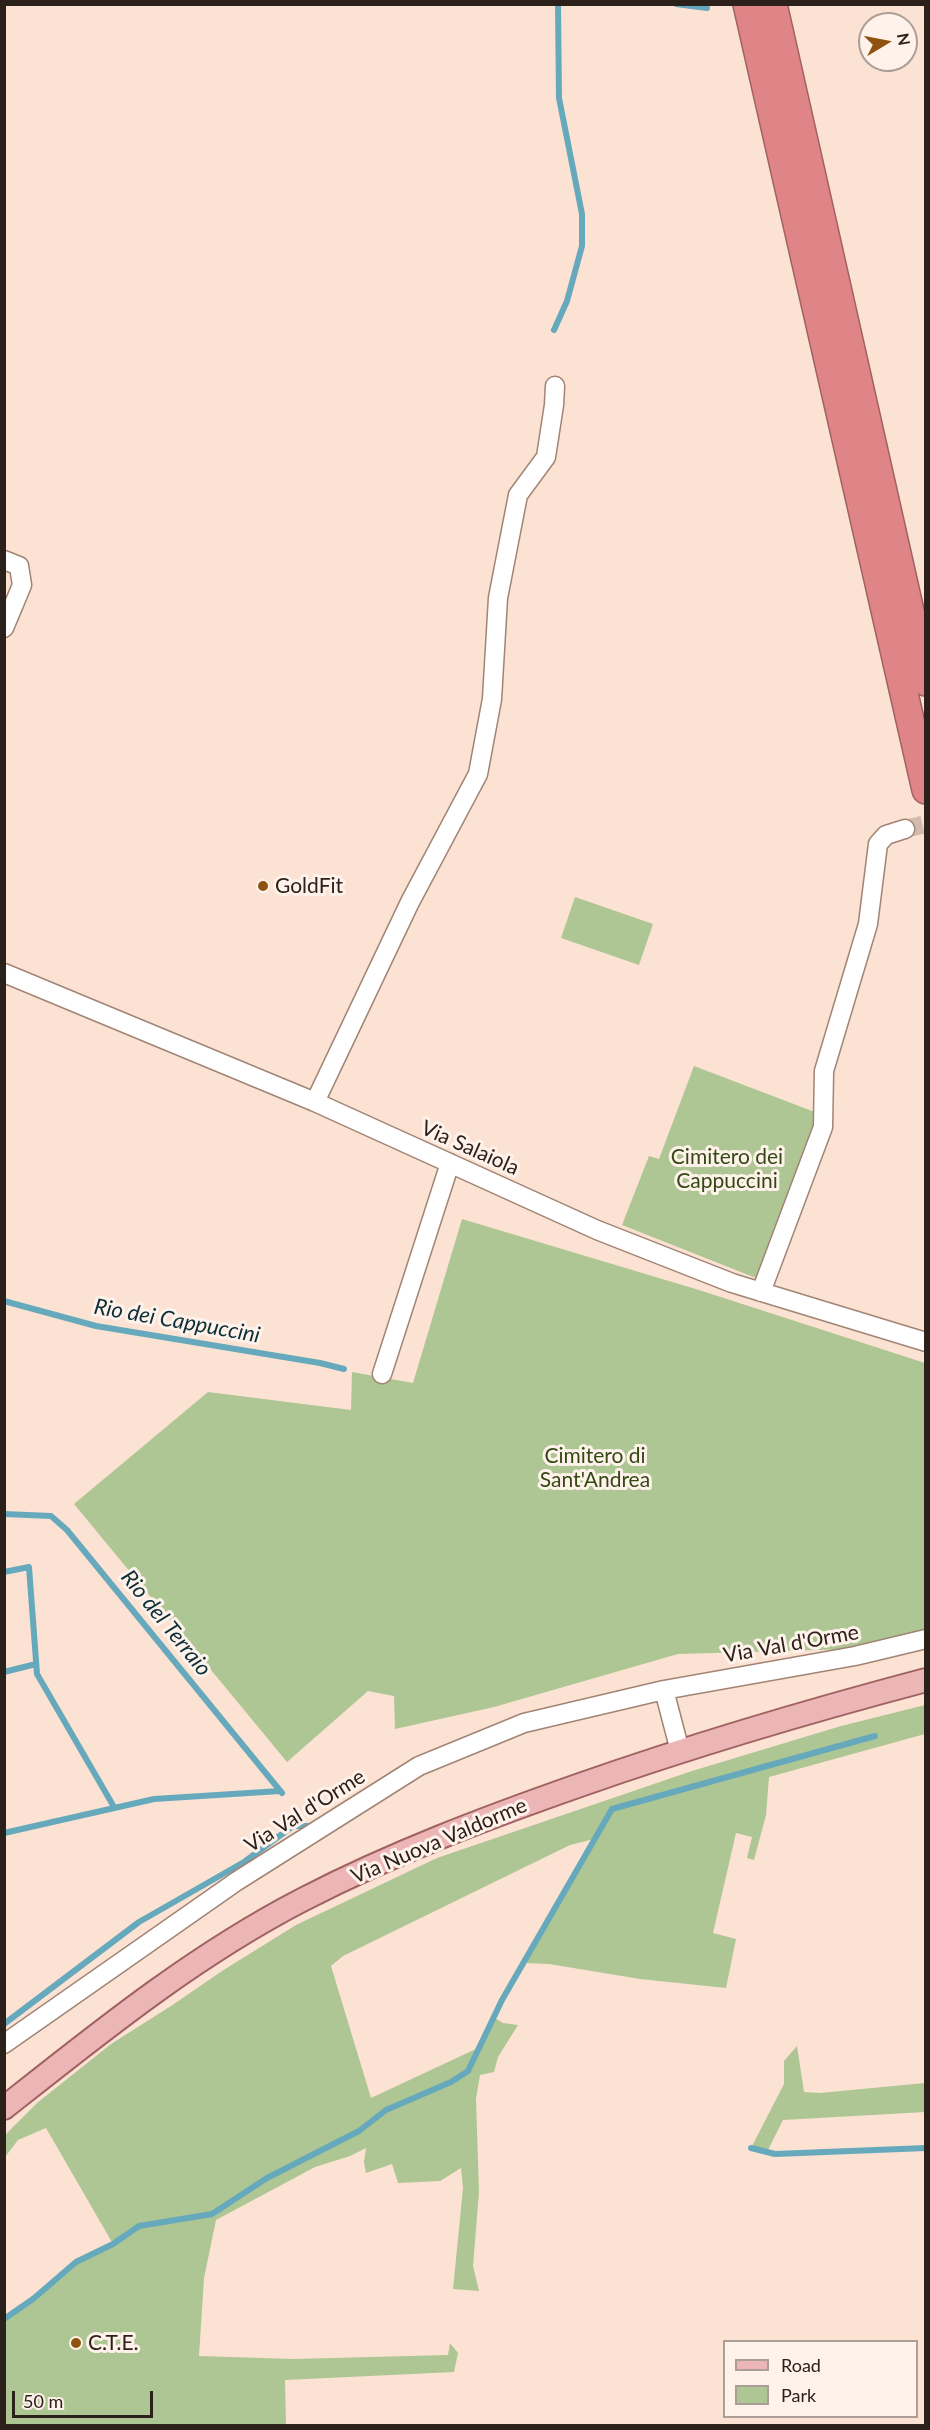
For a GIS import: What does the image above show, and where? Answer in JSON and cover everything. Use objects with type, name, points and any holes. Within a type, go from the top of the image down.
[{"type":"highway","points":[[747,4],[926,790]]},
{"type":"highway","points":[[773,4],[926,682]]},
{"type":"main road","name":"Via Nuova Valdorme","points":[[4,2108],[125,2013],[207,1955],[304,1899],[470,1823],[680,1750],[828,1706],[926,1680]]},
{"type":"street","points":[[315,1102],[410,902],[478,774],[492,699],[498,598],[511,531],[519,495],[546,457],[555,386]]},
{"type":"street","points":[[4,560],[19,566],[22,585],[4,628]]},
{"type":"street","points":[[760,1292],[823,1127],[824,1071],[868,924],[878,844],[886,835],[905,829]]},
{"type":"street","name":"Via Salaiola","points":[[6,977],[315,1102],[597,1230],[760,1292],[926,1342]]},
{"type":"street","points":[[382,1374],[450,1163]]},
{"type":"street","name":"Via Val d'Orme","points":[[4,2044],[237,1881],[419,1766],[524,1723],[664,1690],[855,1656],[926,1639]]},
{"type":"street","points":[[664,1690],[680,1750]]},
{"type":"green space","points":[[575,897],[653,924],[639,965],[561,938]]},
{"type":"green space","name":"Cimitero dei Cappuccini","points":[[694,1066],[820,1114],[756,1278],[622,1225],[649,1156],[659,1159]]},
{"type":"green space","name":"Cimitero di Sant'Andrea","points":[[462,1219],[699,1290],[925,1363],[925,1632],[852,1649],[678,1654],[494,1707],[395,1729],[394,1696],[368,1691],[287,1762],[74,1504],[208,1392],[351,1410],[352,1372],[413,1383]]},
{"type":"green space","points":[[925,1705],[925,1734],[769,1777],[766,1815],[754,1860],[747,1858],[752,1837],[736,1833],[713,1933],[736,1939],[726,1988],[640,1979],[549,1964],[524,1963],[594,1839],[570,1845],[343,1956],[331,1966],[371,2098],[478,2048],[493,2017],[503,2023],[518,2025],[498,2057],[494,2072],[480,2075],[476,2099],[479,2192],[473,2266],[479,2291],[453,2289],[463,2188],[461,2168],[440,2181],[398,2183],[392,2164],[366,2173],[364,2162],[366,2148],[350,2156],[315,2167],[216,2220],[204,2278],[199,2356],[293,2359],[448,2355],[450,2343],[458,2353],[454,2372],[285,2380],[286,2425],[5,2425],[5,2319],[33,2299],[76,2262],[113,2244],[46,2128],[18,2140],[5,2157],[5,2135],[37,2103],[111,2044],[296,1925],[437,1858],[692,1771],[841,1726]]},
{"type":"green space","points":[[797,2046],[804,2092],[820,2093],[925,2083],[925,2112],[783,2120],[767,2152],[751,2148],[784,2084],[784,2061]]},
{"type":"waterway","points":[[554,330],[567,301],[582,246],[582,214],[559,98],[558,4]]},
{"type":"waterway","points":[[676,4],[707,8],[706,4]]},
{"type":"waterway","name":"Rio dei Cappuccini","points":[[4,1301],[96,1326],[320,1363],[344,1369]]},
{"type":"waterway","name":"Rio del Terraio","points":[[4,1514],[51,1516],[67,1530],[282,1793]]},
{"type":"waterway","points":[[4,1572],[29,1567],[37,1674],[114,1807]]},
{"type":"waterway","points":[[4,1672],[36,1664]]},
{"type":"waterway","points":[[4,2319],[33,2299],[76,2262],[113,2244],[139,2226],[212,2214],[267,2178],[359,2131],[386,2110],[451,2082],[468,2071],[502,2000],[612,1809],[875,1736]]},
{"type":"waterway","points":[[4,1833],[154,1799],[280,1791]]},
{"type":"waterway","points":[[4,2024],[139,1922],[244,1862],[293,1826],[314,1826]]},
{"type":"waterway","points":[[751,2148],[775,2154],[926,2148]]},
{"type":"tunnel","points":[[905,829],[926,824]]},
{"type":"place","name":"GoldFit","points":[[263,886]]},
{"type":"place","name":"C.T.E.","points":[[76,2343]]}]
